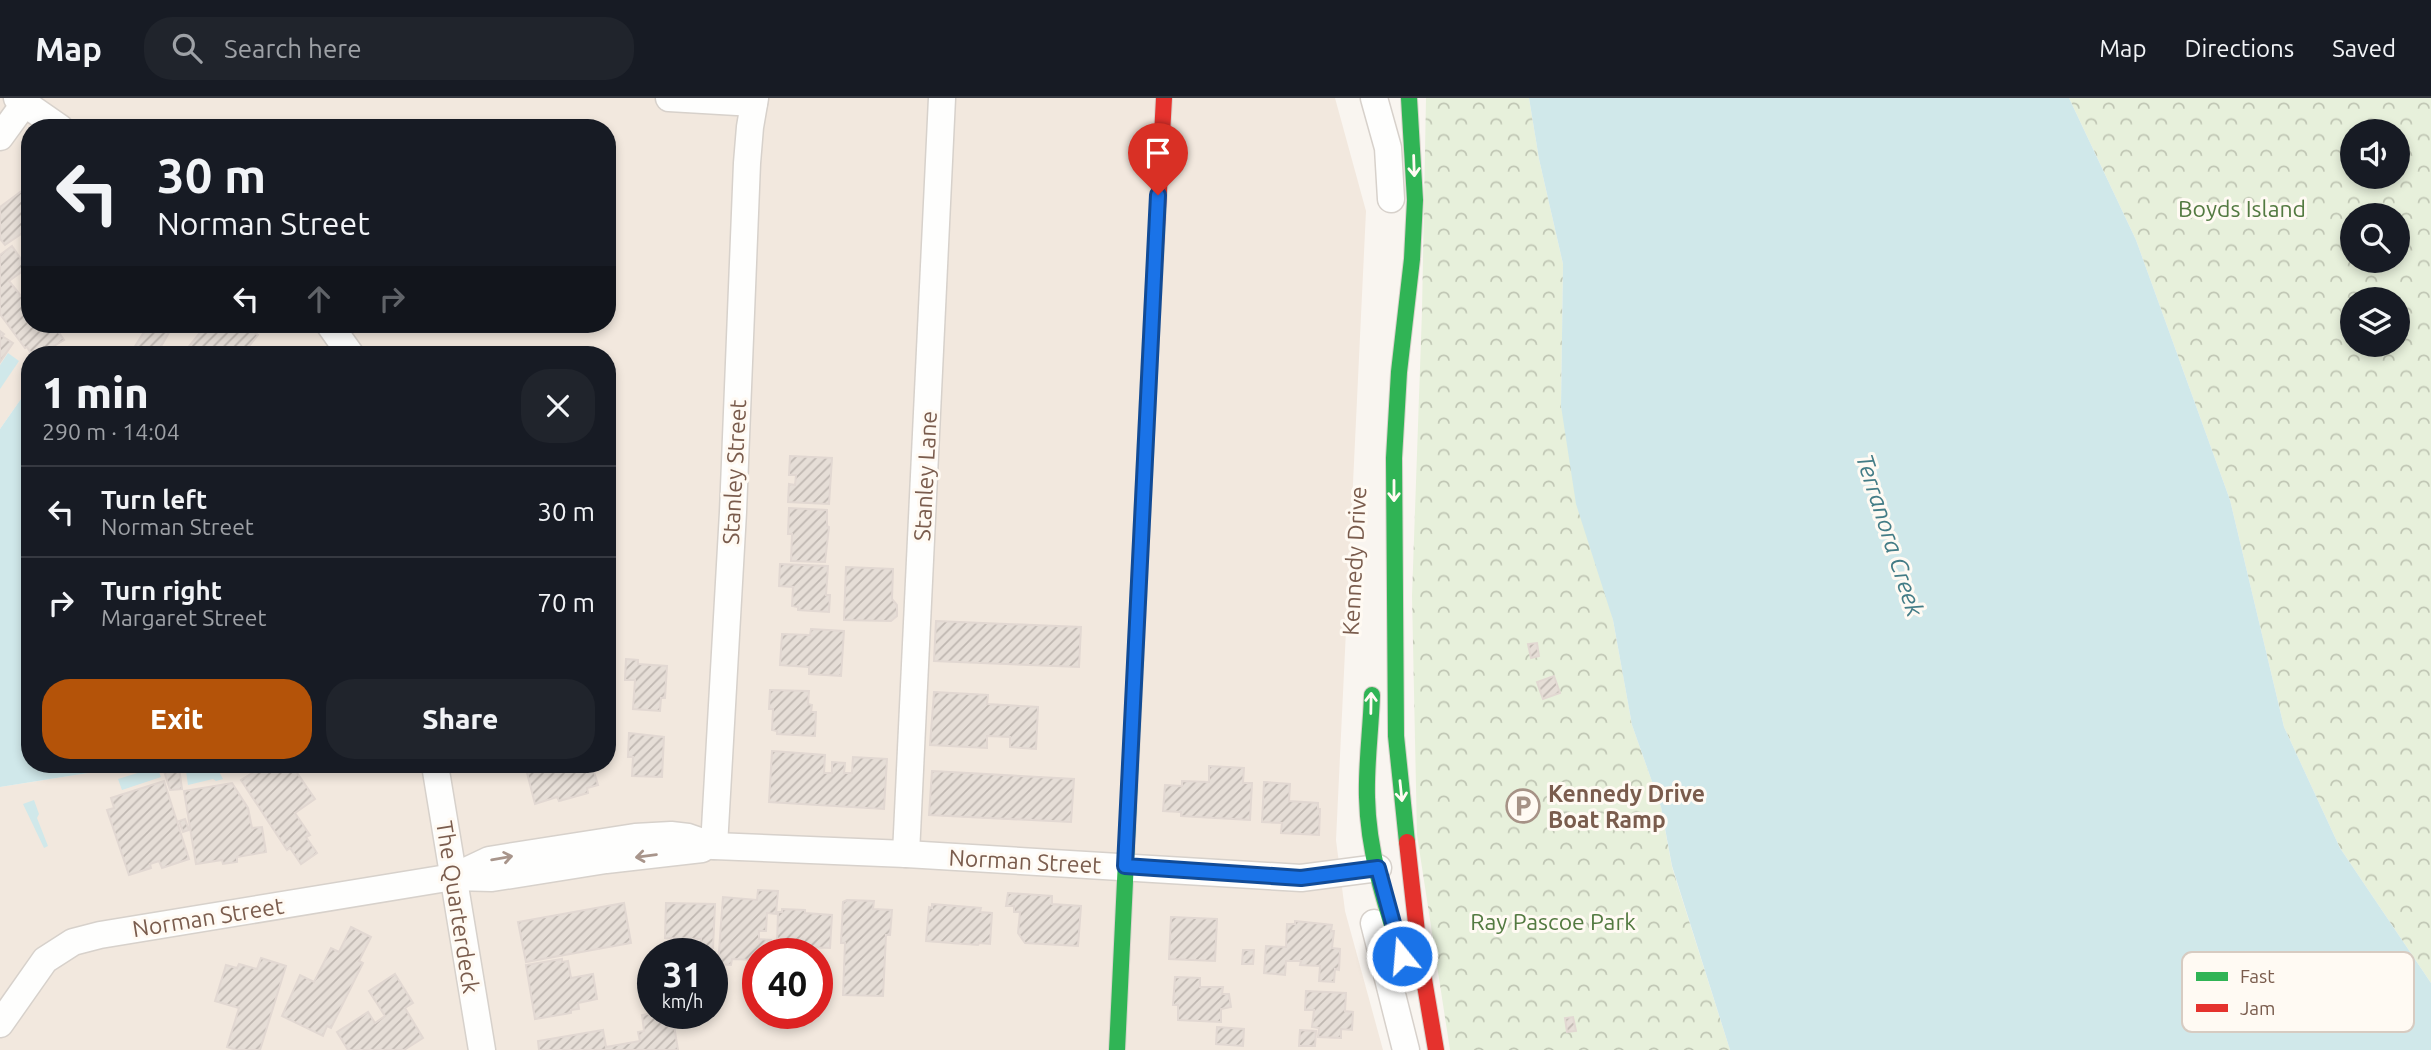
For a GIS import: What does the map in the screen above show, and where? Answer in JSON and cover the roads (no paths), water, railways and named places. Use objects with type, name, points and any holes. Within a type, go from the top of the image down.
[{"type":"street","points":[[669,98],[755,100]]},
{"type":"street","name":"Stanley Lane","points":[[906,854],[943,98]]},
{"type":"street","points":[[1117,1050],[1164,98]]},
{"type":"street","points":[[1374,98],[1388,148],[1391,206]]},
{"type":"street","points":[[1390,98],[1391,206]]},
{"type":"street","name":"Kennedy Drive","points":[[1409,98],[1415,200],[1394,458],[1395,694],[1400,774],[1428,1016],[1436,1050]]},
{"type":"street","name":"Stanley Street","points":[[713,846],[733,512],[747,163],[755,100]]},
{"type":"street","points":[[0,138],[20,101],[47,119]]},
{"type":"street","name":"Kennedy Drive","points":[[1378,526],[1387,334]]},
{"type":"street","name":"Kennedy Drive","points":[[1372,676],[1367,797],[1376,865],[1402,956],[1428,1016]]},
{"type":"street","points":[[1384,780],[1386,732],[1395,694]]},
{"type":"street","name":"The Quarterdeck","points":[[436,773],[482,1050]]},
{"type":"street","name":"Norman Street","points":[[0,1024],[45,960],[73,942],[100,935],[453,877],[492,878],[713,846],[906,854],[1301,878],[1376,865]]},
{"type":"street","points":[[1376,865],[1406,1050]]},
{"type":"water","name":"Terranora Creek","points":[[1529,98],[2069,98],[2136,240],[2230,500],[2284,727],[2340,848],[2410,952],[2182,952],[2182,1032],[2414,1032],[2414,958],[2431,983],[2431,1050],[1730,1050],[1672,866],[1661,807],[1632,725],[1613,620],[1576,504],[1561,406],[1563,264],[1539,159]]},
{"type":"water","points":[[8,353],[19,361],[0,389],[0,365]]},
{"type":"water","points":[[21,399],[21,773],[88,773],[0,787],[0,429]]},
{"type":"water","points":[[138,773],[159,773],[161,777],[122,790],[118,779]]},
{"type":"water","points":[[186,773],[220,773],[223,779],[213,779],[188,785]]},
{"type":"water","points":[[34,800],[39,814],[37,818],[48,846],[44,848],[23,804]]},
{"type":"place","name":"Kennedy Drive Boat Ramp","points":[[1523,806]]},
{"type":"park label","name":"Boyds Island","points":[[2242,208]]},
{"type":"park label","name":"Ray Pascoe Park","points":[[1553,921]]}]
